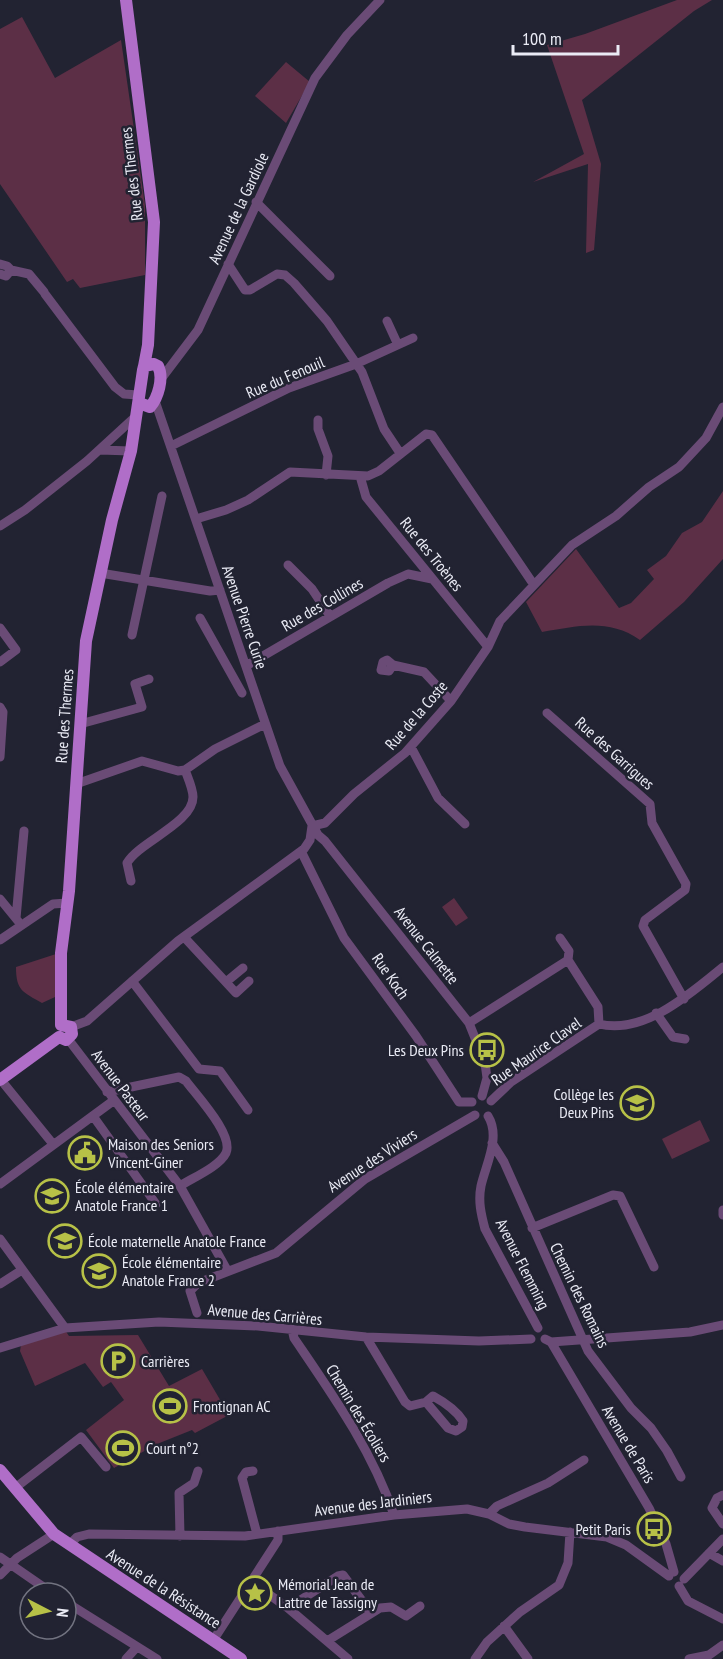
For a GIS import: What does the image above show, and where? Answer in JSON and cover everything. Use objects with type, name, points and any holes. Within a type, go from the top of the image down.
[{"type":"main road","name":"Rue des Thermes","points":[[126,0],[154,222],[148,345],[154,369]]},
{"type":"main road","points":[[146,406],[154,369]]},
{"type":"main road","points":[[146,406],[154,369]]},
{"type":"main road","name":"Rue des Thermes","points":[[65,1032],[61,953],[67,903],[86,641],[100,573],[131,452],[146,406]]},
{"type":"main road","points":[[1,1080],[65,1032]]},
{"type":"main road","name":"Avenue de la Résistance","points":[[0,1470],[54,1534],[241,1659]]},
{"type":"street","name":"Avenue de la Gardiole","points":[[154,369],[184,348],[198,330],[315,78],[346,35],[380,0]]},
{"type":"street","points":[[256,202],[330,276]]},
{"type":"street","points":[[0,264],[11,270],[29,274],[115,387],[146,406],[131,424],[100,450],[25,510],[0,526]]},
{"type":"street","points":[[228,264],[245,290],[250,290],[277,274],[285,275],[327,321],[362,372],[384,429],[400,453]]},
{"type":"street","points":[[0,274],[6,276],[11,270]]},
{"type":"street","points":[[387,321],[398,345]]},
{"type":"street","name":"Rue du Fenouil","points":[[171,446],[289,388],[356,364],[413,338]]},
{"type":"street","name":"Avenue Pierre Curie","points":[[146,406],[171,446],[280,766],[312,826]]},
{"type":"street","name":"Rue de la Coste","points":[[312,826],[325,823],[354,794],[411,747],[451,701],[488,647],[500,621],[572,545],[616,516],[649,487],[679,467],[706,438],[723,407]]},
{"type":"street","points":[[318,420],[318,429],[328,456],[326,475]]},
{"type":"street","points":[[196,519],[226,510],[248,500],[290,472],[360,476],[379,471],[426,434],[432,435],[534,585]]},
{"type":"street","points":[[100,450],[131,452]]},
{"type":"street","name":"Rue des Troènes","points":[[360,476],[366,496],[488,647]]},
{"type":"street","points":[[132,635],[162,496]]},
{"type":"street","points":[[422,564],[414,574],[432,579]]},
{"type":"street","points":[[288,565],[312,589],[330,616]]},
{"type":"street","points":[[100,573],[210,591],[220,590]]},
{"type":"street","name":"Rue des Collines","points":[[246,666],[384,585],[408,574],[414,574]]},
{"type":"street","points":[[200,618],[242,693]]},
{"type":"street","points":[[0,628],[16,650],[1,658]]},
{"type":"street","points":[[218,649],[236,640]]},
{"type":"street","points":[[393,665],[424,672],[451,701]]},
{"type":"street","points":[[80,724],[142,707],[135,684],[149,679]]},
{"type":"street","points":[[0,707],[3,712],[0,757]]},
{"type":"street","name":"Rue des Garrigues","points":[[547,713],[650,804],[652,823],[686,884],[685,890],[645,920],[643,926],[684,999]]},
{"type":"street","points":[[76,784],[142,761],[178,771],[185,770],[214,749],[266,724]]},
{"type":"street","points":[[411,747],[438,798],[465,824]]},
{"type":"street","points":[[131,881],[127,863],[131,855],[171,828],[191,806],[193,796],[185,770]]},
{"type":"street","points":[[65,1032],[87,1021],[184,937],[301,851],[310,840],[312,826]]},
{"type":"street","name":"Avenue Calmette","points":[[312,826],[469,1023],[485,1063],[487,1078],[482,1096]]},
{"type":"street","points":[[19,922],[24,831]]},
{"type":"street","name":"Rue Koch","points":[[301,851],[344,938],[416,1036],[459,1102],[472,1102]]},
{"type":"street","points":[[0,900],[19,922]]},
{"type":"street","points":[[0,940],[19,922],[56,902],[67,903]]},
{"type":"street","points":[[184,937],[236,993],[249,981]]},
{"type":"street","points":[[560,938],[569,951],[568,960],[598,1008],[599,1024]]},
{"type":"street","points":[[469,1023],[568,960]]},
{"type":"street","points":[[226,982],[243,968]]},
{"type":"street","name":"Rue Maurice Clavel","points":[[491,1101],[511,1082],[599,1024],[615,1028],[630,1025],[684,999],[721,973]]},
{"type":"street","points":[[132,981],[198,1069],[220,1071],[248,1110]]},
{"type":"street","points":[[656,1013],[673,1037],[685,1039]]},
{"type":"street","name":"Avenue Pasteur","points":[[65,1032],[113,1101],[180,1186],[227,1270]]},
{"type":"street","points":[[107,1092],[179,1077],[186,1081],[227,1136],[227,1144],[226,1152],[219,1160],[180,1186]]},
{"type":"street","points":[[1,1080],[53,1144]]},
{"type":"street","points":[[482,1096],[491,1101],[493,1107],[488,1116],[475,1115],[472,1102],[482,1096]]},
{"type":"street","points":[[0,1184],[113,1101]]},
{"type":"street","name":"Avenue des Viviers","points":[[197,1313],[190,1291],[198,1283],[276,1253],[365,1179],[475,1115]]},
{"type":"street","points":[[93,1116],[156,1204]]},
{"type":"street","points":[[488,1116],[493,1129],[492,1143]]},
{"type":"street","name":"Chemin des Romains","points":[[492,1143],[504,1162],[582,1340],[631,1408],[667,1451],[681,1477]]},
{"type":"street","name":"Avenue Flemming","points":[[492,1143],[481,1187],[482,1215],[489,1236],[538,1328]]},
{"type":"street","points":[[532,1228],[613,1195],[620,1196],[654,1267]]},
{"type":"street","points":[[0,1239],[65,1328]]},
{"type":"street","points":[[0,1284],[22,1270]]},
{"type":"street","name":"Avenue des Carrières","points":[[0,1347],[65,1328],[159,1322],[292,1329],[366,1336],[479,1341],[531,1339]]},
{"type":"street","points":[[548,1341],[545,1331],[538,1328],[532,1331],[531,1339],[537,1343],[683,1332],[723,1325]]},
{"type":"street","name":"Chemin des Écoliers","points":[[292,1329],[294,1338],[363,1444],[386,1490],[394,1515]]},
{"type":"street","points":[[366,1336],[405,1402],[410,1406],[426,1402]]},
{"type":"street","name":"Avenue de Paris","points":[[548,1341],[649,1508],[669,1550],[671,1574]]},
{"type":"street","points":[[15,1488],[81,1437],[106,1467]]},
{"type":"street","points":[[489,1514],[497,1506],[548,1483],[584,1460]]},
{"type":"street","points":[[253,1471],[246,1472],[242,1479],[257,1534]]},
{"type":"street","points":[[180,1536],[179,1493],[194,1483],[198,1472]]},
{"type":"street","points":[[723,1495],[717,1498],[712,1508],[723,1524]]},
{"type":"street","name":"Avenue des Jardiniers","points":[[69,1545],[77,1537],[89,1534],[180,1536],[257,1534],[394,1515],[467,1509],[489,1514],[517,1526],[619,1541],[671,1574]]},
{"type":"street","points":[[214,1640],[278,1540],[278,1531]]},
{"type":"street","points":[[475,1659],[487,1642],[504,1626],[559,1585],[568,1563],[570,1532]]},
{"type":"street","points":[[0,1575],[9,1563],[54,1534]]},
{"type":"street","points":[[723,1539],[682,1583],[670,1584],[671,1574],[681,1573],[682,1583],[688,1601],[723,1619]]},
{"type":"street","points":[[709,1553],[723,1561]]},
{"type":"street","points":[[0,1557],[35,1581]]},
{"type":"street","points":[[288,1608],[338,1575],[343,1575],[371,1613]]},
{"type":"street","points":[[253,1582],[288,1608],[348,1659]]},
{"type":"street","points":[[327,1641],[380,1608],[391,1607],[406,1616],[420,1606]]},
{"type":"street","points":[[78,1610],[157,1659]]},
{"type":"street","points":[[504,1626],[528,1659]]},
{"type":"street","points":[[689,1659],[709,1655],[723,1645]]},
{"type":"street","points":[[126,1659],[136,1648]]},
{"type":"shaded area","points":[[677,0],[712,0],[694,11],[582,100],[601,164],[594,250],[586,253],[588,164],[533,182],[584,154],[547,45],[585,34]]},
{"type":"shaded area","points":[[22,17],[55,78],[121,40],[145,205],[145,275],[80,288],[73,279],[67,282],[0,184],[0,29]]},
{"type":"shaded area","points":[[286,62],[310,82],[286,123],[255,96]]},
{"type":"shaded area","points":[[723,491],[723,559],[684,602],[640,640],[628,633],[605,626],[580,626],[542,632],[526,602],[576,549],[619,608],[631,603],[654,579],[647,570],[666,556],[682,533],[702,522]]},
{"type":"shaded area","points":[[454,898],[468,918],[456,926],[442,907]]},
{"type":"shaded area","points":[[56,954],[55,997],[42,1003],[19,986],[16,967]]},
{"type":"shaded area","points":[[700,1120],[710,1141],[672,1159],[662,1139]]},
{"type":"shaded area","name":"Frontignan AC","points":[[65,1330],[69,1336],[138,1335],[169,1386],[202,1369],[229,1415],[195,1433],[192,1430],[157,1444],[114,1468],[86,1430],[124,1400],[111,1382],[103,1387],[85,1363],[35,1386],[20,1351],[21,1345]]},
{"type":"place","name":"Les Deux Pins","points":[[487,1050]]},
{"type":"place","name":"Collège les Deux Pins","points":[[637,1103]]},
{"type":"place","name":"Maison des Seniors Vincent-Giner","points":[[85,1153]]},
{"type":"place","name":"École élémentaire Anatole France 1","points":[[52,1196]]},
{"type":"place","name":"École maternelle Anatole France","points":[[65,1241]]},
{"type":"place","name":"École élémentaire Anatole France 2","points":[[99,1271]]},
{"type":"place","name":"Carrières","points":[[118,1361]]},
{"type":"place","name":"Frontignan AC","points":[[170,1406]]},
{"type":"place","name":"Court n°2","points":[[123,1448]]},
{"type":"place","name":"Petit Paris","points":[[654,1529]]},
{"type":"place","name":"Mémorial Jean de Lattre de Tassigny","points":[[255,1593]]}]
